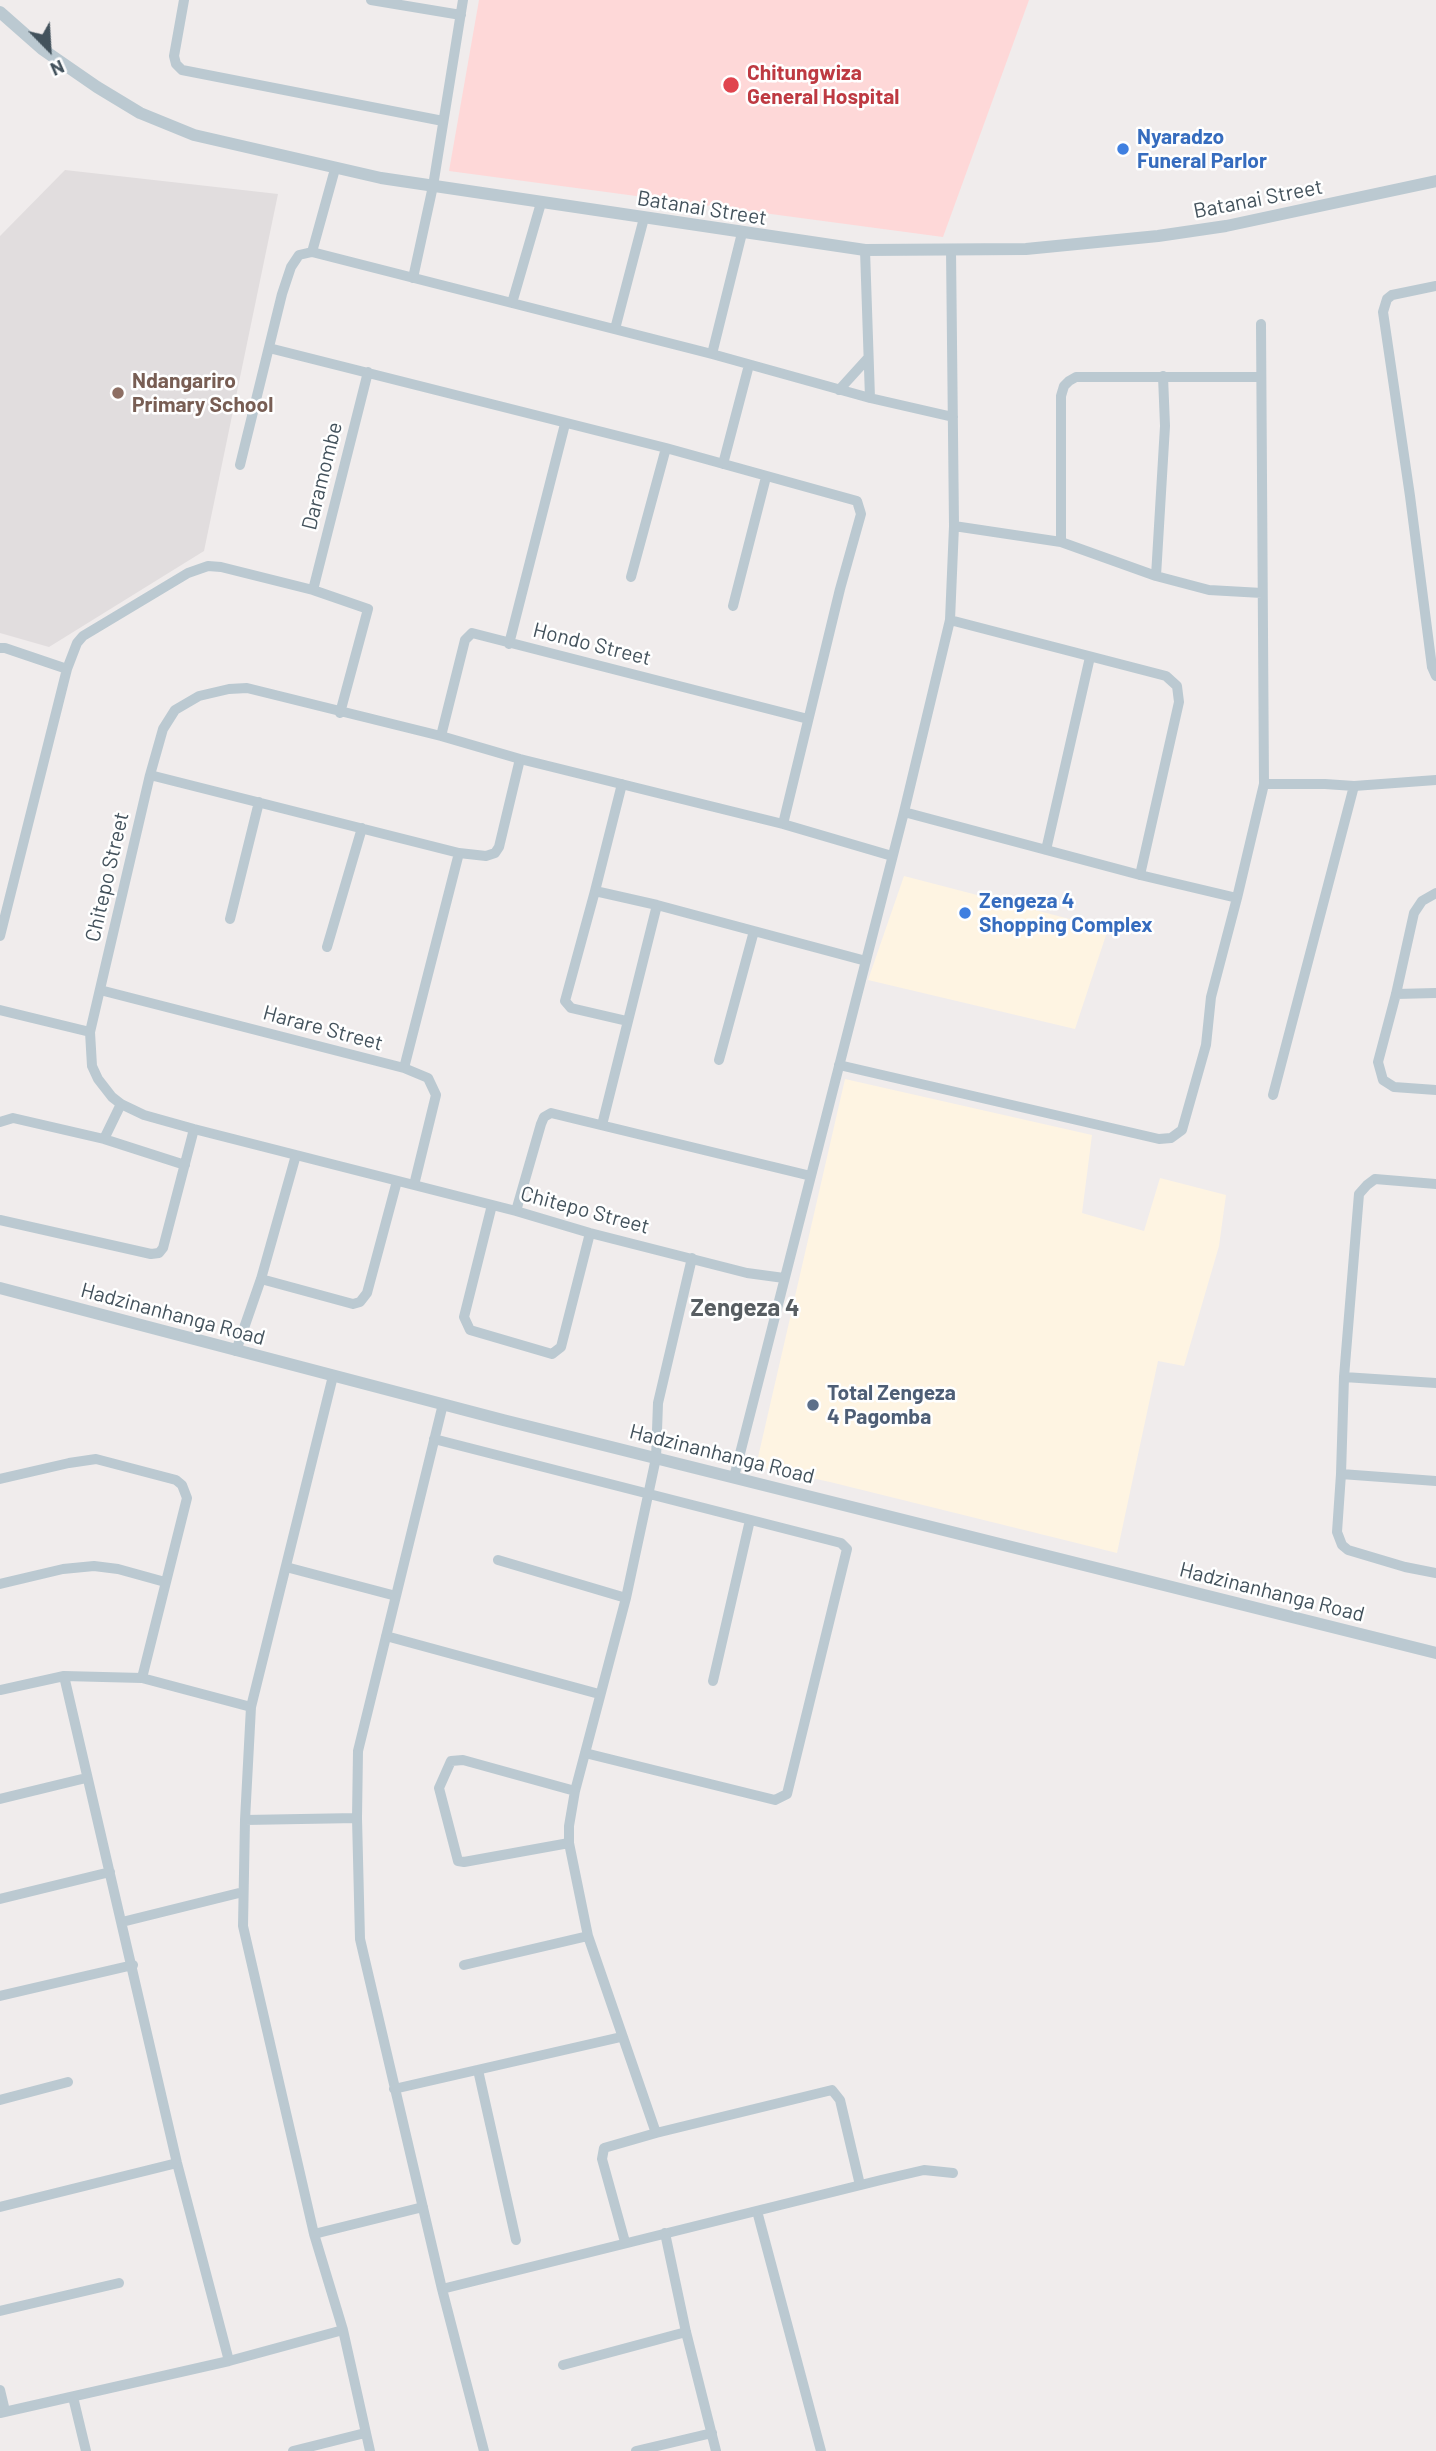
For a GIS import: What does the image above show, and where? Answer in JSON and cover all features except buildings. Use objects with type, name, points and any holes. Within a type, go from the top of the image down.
[{"type":"street","points":[[184,0],[174,57],[181,70],[443,121]]},
{"type":"street","points":[[371,0],[461,15]]},
{"type":"street","points":[[413,278],[433,186],[463,0]]},
{"type":"street","name":"Batanai Street","points":[[0,12],[42,49],[97,87],[140,113],[194,135],[335,169],[433,186],[865,250],[1026,249],[1158,236],[1248,222],[1436,181]]},
{"type":"street","points":[[312,252],[335,169]]},
{"type":"street","points":[[512,303],[541,203]]},
{"type":"street","points":[[615,329],[644,218]]},
{"type":"street","points":[[712,354],[742,233]]},
{"type":"street","points":[[865,250],[870,398]]},
{"type":"street","points":[[734,1477],[904,812],[950,620],[954,526],[951,250]]},
{"type":"street","points":[[240,466],[291,267],[299,255],[312,252],[712,354],[870,398],[953,417]]},
{"type":"street","points":[[1436,286],[1392,295],[1387,299],[1383,312],[1432,667],[1436,676]]},
{"type":"street","points":[[839,1065],[1159,1139],[1171,1138],[1182,1130],[1206,1045],[1210,997],[1264,784],[1261,324]]},
{"type":"street","points":[[269,348],[853,499],[860,507],[861,514],[783,824]]},
{"type":"street","points":[[839,390],[868,358]]},
{"type":"street","points":[[723,464],[748,365]]},
{"type":"street","name":"Daramombe","points":[[313,590],[368,372]]},
{"type":"street","points":[[1156,576],[1165,426],[1163,376]]},
{"type":"street","points":[[1061,542],[1060,396],[1064,386],[1076,377],[1261,377]]},
{"type":"street","points":[[509,644],[565,424]]},
{"type":"street","points":[[631,577],[666,449]]},
{"type":"street","points":[[733,606],[766,477]]},
{"type":"street","points":[[954,526],[1061,542],[1156,576],[1209,590],[1262,593]]},
{"type":"street","points":[[0,936],[5,895],[67,669],[80,638],[198,568],[221,567],[313,590],[368,609],[340,713]]},
{"type":"street","points":[[950,620],[1166,676],[1177,686],[1179,702],[1140,875]]},
{"type":"street","name":"Hondo Street","points":[[441,736],[465,640],[472,633],[808,719]]},
{"type":"street","points":[[0,648],[67,669]]},
{"type":"street","points":[[1046,850],[1090,657]]},
{"type":"street","name":"Chitepo Street","points":[[784,1278],[747,1273],[590,1233],[516,1211],[194,1129],[144,1115],[121,1104],[97,1079],[92,1066],[90,1032],[150,775],[168,719],[181,705],[198,696],[229,689],[258,690],[783,824],[892,856]]},
{"type":"street","points":[[150,775],[459,853],[486,856],[495,853],[499,847],[520,759]]},
{"type":"street","points":[[1264,784],[1354,786],[1436,780]]},
{"type":"street","points":[[622,784],[565,1001],[571,1008],[627,1021]]},
{"type":"street","points":[[1273,1095],[1354,786]]},
{"type":"street","points":[[230,919],[259,802]]},
{"type":"street","points":[[904,812],[1237,898]]},
{"type":"street","points":[[327,947],[362,828]]},
{"type":"street","points":[[404,1068],[459,853]]},
{"type":"street","points":[[594,891],[657,905],[866,961]]},
{"type":"street","points":[[1436,894],[1422,901],[1414,913],[1378,1062],[1382,1080],[1394,1087],[1436,1090]]},
{"type":"street","points":[[602,1125],[657,905]]},
{"type":"street","points":[[719,1060],[754,931]]},
{"type":"street","name":"Harare Street","points":[[100,990],[404,1068],[428,1078],[436,1095],[414,1185]]},
{"type":"street","points":[[1396,994],[1436,993]]},
{"type":"street","points":[[0,1010],[90,1032]]},
{"type":"street","points":[[104,1139],[121,1104]]},
{"type":"street","points":[[516,1211],[544,1117],[555,1113],[811,1176]]},
{"type":"street","points":[[0,1122],[13,1118],[104,1139],[185,1164]]},
{"type":"street","points":[[0,1220],[151,1254],[159,1253],[163,1248],[194,1129]]},
{"type":"street","points":[[236,1351],[261,1279],[296,1154]]},
{"type":"street","points":[[1436,1184],[1375,1179],[1360,1194],[1344,1377],[1337,1532],[1342,1545],[1348,1550],[1436,1573]]},
{"type":"street","points":[[261,1279],[353,1304],[360,1303],[367,1293],[397,1181]]},
{"type":"street","points":[[492,1205],[464,1317],[470,1330],[528,1347],[552,1353],[561,1347],[590,1233]]},
{"type":"street","points":[[656,2133],[588,1936],[569,1843],[569,1826],[599,1694],[626,1598],[656,1458],[657,1404],[692,1258]]},
{"type":"street","name":"Hadzinanhanga Road","points":[[0,1288],[443,1405],[1436,1653]]},
{"type":"street","points":[[333,1376],[251,1707],[243,1926],[314,2234],[343,2330],[370,2451]]},
{"type":"street","points":[[1344,1377],[1436,1383]]},
{"type":"street","points":[[443,1405],[358,1751],[356,1818],[360,1938],[442,2289],[484,2451]]},
{"type":"street","points":[[434,1439],[841,1543],[847,1549],[787,1794],[775,1800],[585,1753]]},
{"type":"street","points":[[0,1479],[96,1459],[176,1480],[183,1485],[187,1498],[142,1678]]},
{"type":"street","points":[[1341,1474],[1436,1481]]},
{"type":"street","points":[[713,1681],[750,1520]]},
{"type":"street","points":[[498,1560],[626,1598]]},
{"type":"street","points":[[0,1584],[63,1569],[94,1566],[118,1569],[165,1582]]},
{"type":"street","points":[[286,1567],[396,1596]]},
{"type":"street","points":[[386,1636],[599,1694]]},
{"type":"street","points":[[0,1690],[64,1676],[142,1678],[251,1707]]},
{"type":"street","points":[[64,1676],[177,2162],[229,2361]]},
{"type":"street","points":[[569,1843],[458,1861],[439,1788],[451,1761],[463,1760],[575,1791]]},
{"type":"street","points":[[0,1798],[86,1778]]},
{"type":"street","points":[[245,1820],[356,1818]]},
{"type":"street","points":[[0,1899],[110,1872]]},
{"type":"street","points":[[122,1922],[243,1892]]},
{"type":"street","points":[[464,1965],[588,1936]]},
{"type":"street","points":[[0,1996],[133,1965]]},
{"type":"street","points":[[394,2089],[621,2037]]},
{"type":"street","points":[[478,2070],[516,2239]]},
{"type":"street","points":[[0,2100],[68,2082]]},
{"type":"street","points":[[625,2242],[602,2160],[604,2148],[656,2133],[832,2091],[840,2100],[860,2185]]},
{"type":"street","points":[[0,2207],[177,2162]]},
{"type":"street","points":[[442,2289],[924,2170],[953,2173]]},
{"type":"street","points":[[314,2234],[423,2207]]},
{"type":"street","points":[[757,2211],[821,2451]]},
{"type":"street","points":[[665,2233],[686,2332],[716,2451]]},
{"type":"street","points":[[0,2311],[119,2283]]},
{"type":"street","points":[[0,2390],[3,2412],[229,2361],[343,2330]]},
{"type":"street","points":[[564,2365],[686,2332]]},
{"type":"street","points":[[73,2398],[86,2451]]},
{"type":"street","points":[[293,2451],[365,2433]]},
{"type":"street","points":[[636,2451],[712,2433]]},
{"type":"shaded area","name":"Chitungwiza General Hospital","points":[[479,0],[1029,0],[943,237],[449,171]]},
{"type":"shaded area","name":"Ndangariro Primary School","points":[[65,170],[278,194],[204,551],[49,647],[0,633],[0,236]]},
{"type":"shaded area","points":[[904,876],[1108,929],[1075,1029],[868,980]]},
{"type":"shaded area","points":[[845,1079],[1092,1135],[1082,1213],[1144,1231],[1160,1178],[1226,1195],[1219,1246],[1184,1366],[1158,1361],[1117,1553],[756,1466]]},
{"type":"place","name":"Chitungwiza General Hospital","points":[[731,85]]},
{"type":"place","name":"Nyaradzo Funeral Parlor","points":[[1123,149]]},
{"type":"place","name":"Ndangariro Primary School","points":[[118,393]]},
{"type":"place","name":"Zengeza 4 Shopping Complex","points":[[965,913]]},
{"type":"place","name":"Total Zengeza 4 Pagomba","points":[[813,1405]]},
{"type":"district","name":"Zengeza 4","points":[[745,1308]]}]
